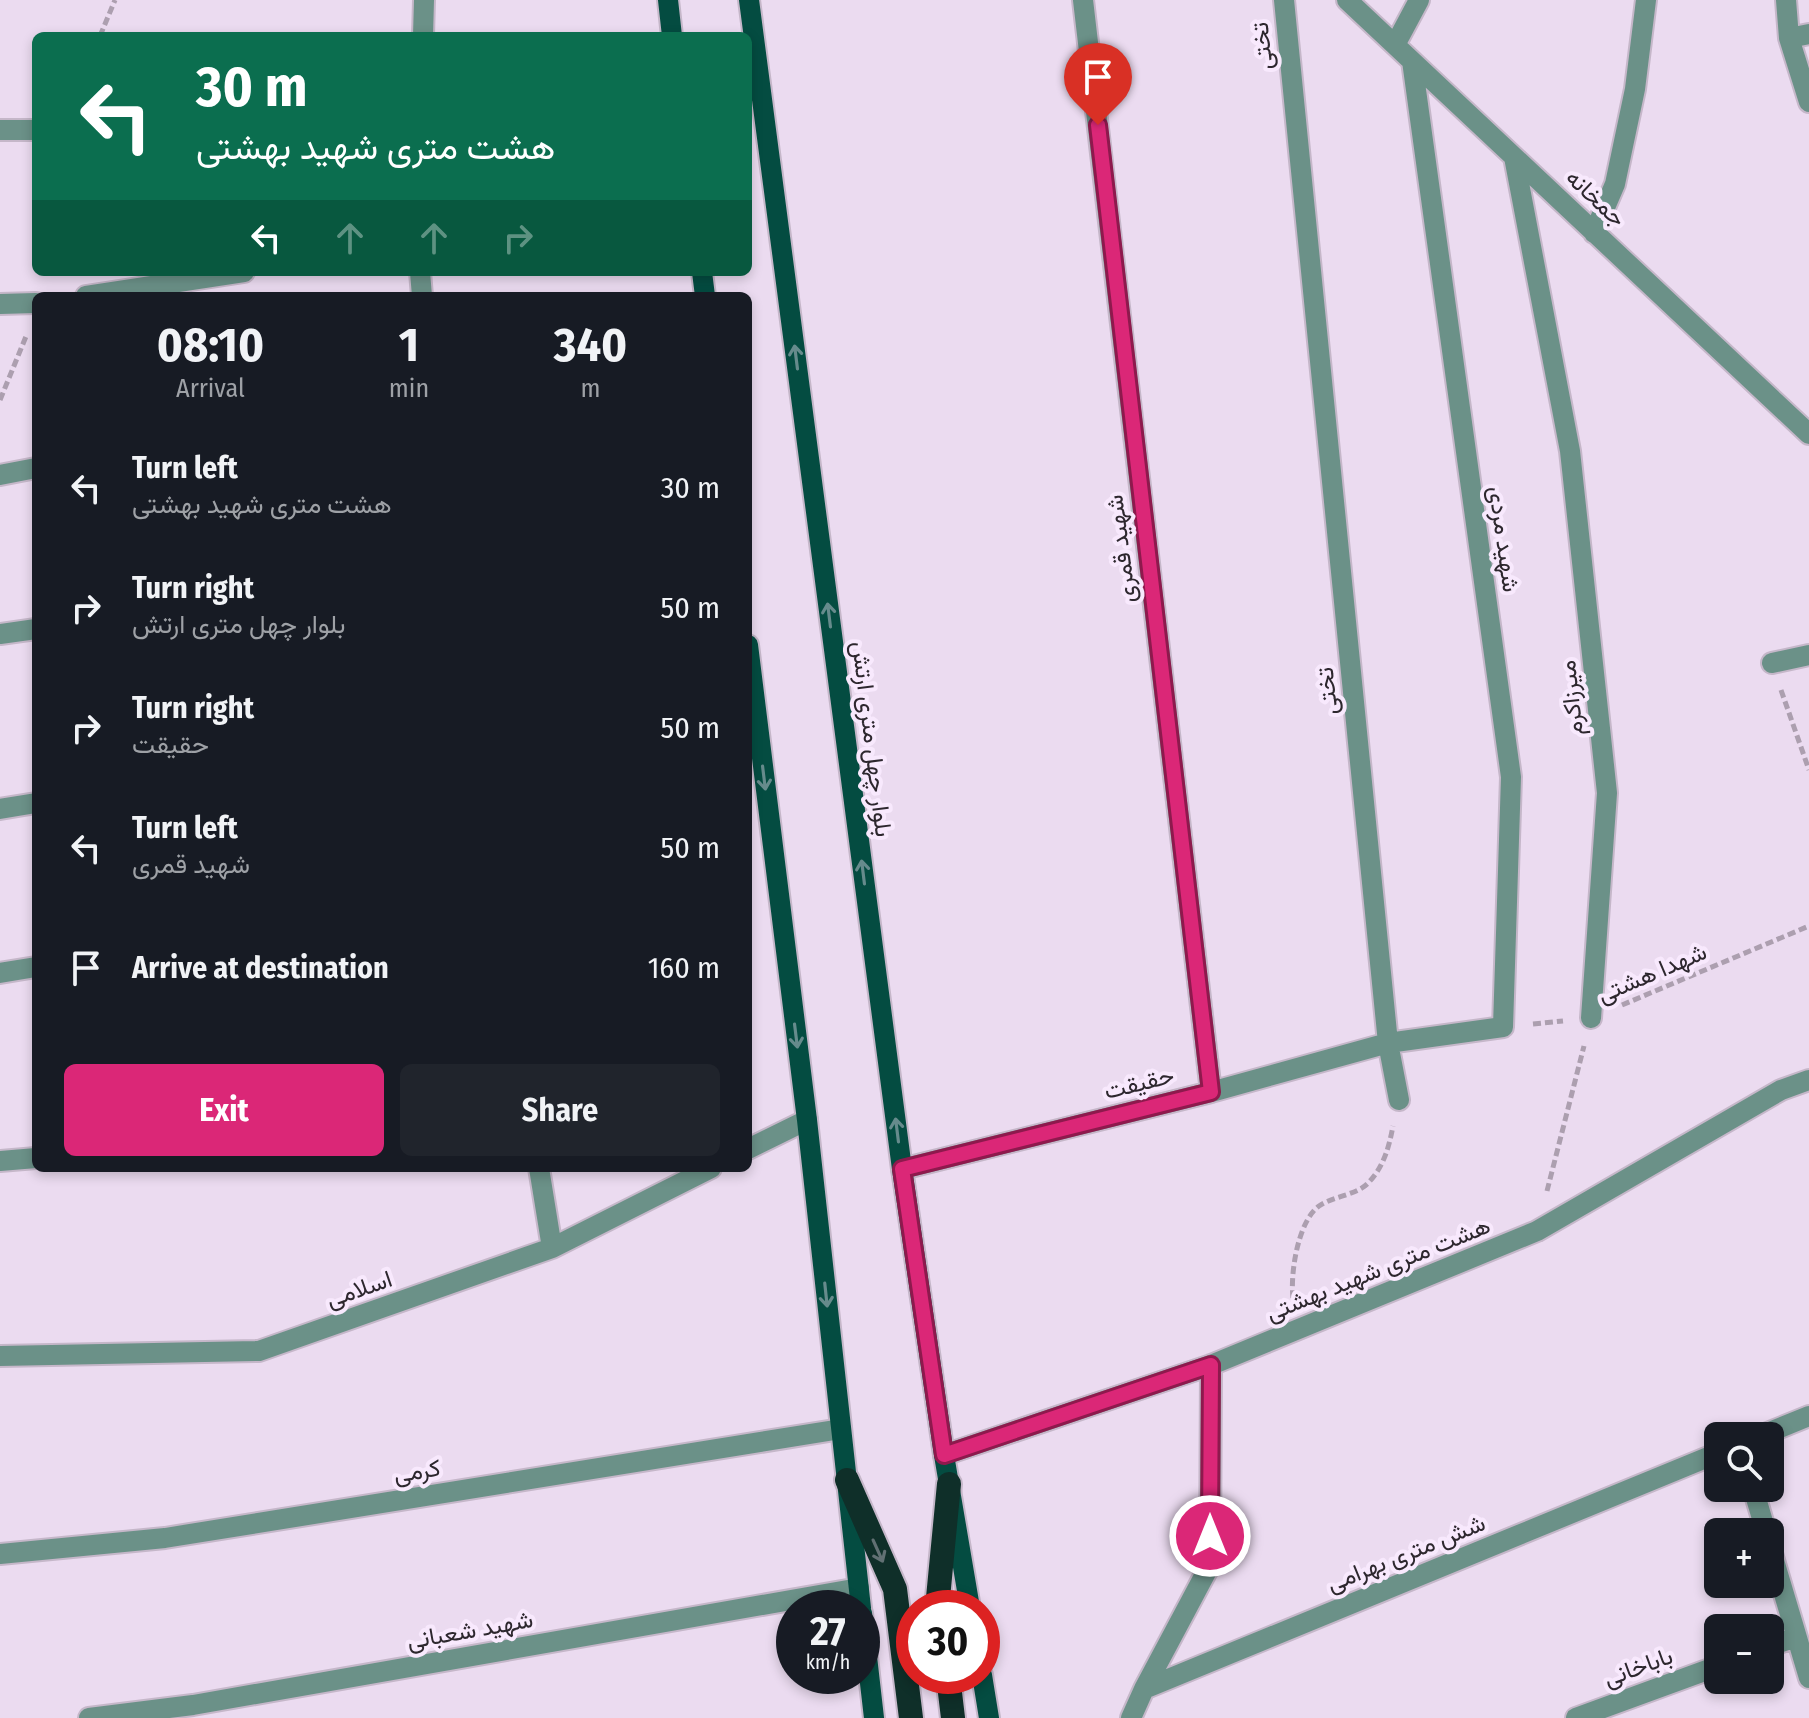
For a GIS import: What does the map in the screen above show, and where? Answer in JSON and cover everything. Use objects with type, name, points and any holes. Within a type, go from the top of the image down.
[{"type":"highway","points":[[847,1480],[895,1589],[911,1718]]},
{"type":"highway","points":[[940,1590],[949,1484]]},
{"type":"highway","points":[[950,1694],[953,1718]]},
{"type":"main road","points":[[668,0],[672,32]]},
{"type":"main road","name":"بلوار چهل متری ارتش","points":[[749,0],[902,1169],[967,1590]]},
{"type":"main road","points":[[752,677],[807,1120],[860,1590]]},
{"type":"main road","points":[[871,1694],[874,1718]]},
{"type":"main road","points":[[985,1694],[989,1718]]},
{"type":"street","points":[[423,32],[424,0]]},
{"type":"street","name":"شهید قمری","points":[[1083,0],[1211,1092]]},
{"type":"street","name":"تختی","points":[[1284,0],[1388,1043],[1399,1100]]},
{"type":"street","name":"جمخانه","points":[[1347,0],[1809,434]]},
{"type":"street","points":[[1395,45],[1419,0]]},
{"type":"street","points":[[1594,233],[1615,184],[1635,89],[1646,0]]},
{"type":"street","points":[[1786,0],[1799,36],[1809,102]]},
{"type":"street","name":"شهید مردی","points":[[1412,61],[1511,777],[1503,1027]]},
{"type":"street","points":[[0,130],[32,130]]},
{"type":"street","name":"میرزاکرم","points":[[1514,157],[1570,451],[1607,793],[1591,1018]]},
{"type":"street","points":[[112,292],[218,276]]},
{"type":"street","points":[[0,304],[32,313]]},
{"type":"street","points":[[0,475],[32,469]]},
{"type":"street","points":[[0,634],[32,630]]},
{"type":"street","points":[[1772,663],[1809,655]]},
{"type":"street","points":[[0,809],[32,804]]},
{"type":"street","points":[[0,973],[32,968]]},
{"type":"street","name":"حقیقت","points":[[902,1169],[1211,1092],[1388,1043],[1503,1027]]},
{"type":"street","name":"هشت متری شهید بهشتی","points":[[944,1455],[1211,1365],[1537,1231],[1781,1090],[1809,1080]]},
{"type":"street","points":[[752,1147],[807,1120]]},
{"type":"street","points":[[0,1161],[32,1158]]},
{"type":"street","points":[[540,1172],[552,1248]]},
{"type":"street","name":"اسلامی","points":[[0,1356],[259,1351],[552,1248],[703,1172]]},
{"type":"street","points":[[1131,1718],[1210,1565],[1211,1365]]},
{"type":"street","points":[[1784,1426],[1809,1416]]},
{"type":"street","name":"کرمی","points":[[0,1554],[165,1538],[841,1429]]},
{"type":"street","name":"شش متری بهرامی","points":[[1144,1689],[1704,1459]]},
{"type":"street","points":[[1784,1595],[1809,1678]]},
{"type":"street","name":"شهید شعبانی","points":[[89,1718],[193,1705],[776,1616]]},
{"type":"street","points":[[1784,1641],[1796,1637]]},
{"type":"street","name":"باباخانی","points":[[1576,1718],[1704,1671]]},
{"type":"path","points":[[102,32],[115,0]]},
{"type":"path","points":[[0,400],[32,316]]},
{"type":"path","points":[[1772,663],[1809,770]]},
{"type":"path","name":"شهدا هشتی","points":[[1503,1027],[1591,1018],[1809,926]]},
{"type":"path","points":[[1537,1231],[1591,1018]]},
{"type":"path","points":[[1297,1331],[1291,1283],[1298,1240],[1317,1207],[1368,1185],[1386,1157],[1399,1100]]},
{"type":"route","points":[[1098,125],[1211,1092],[902,1169],[944,1455],[1211,1365],[1210,1536]]}]
